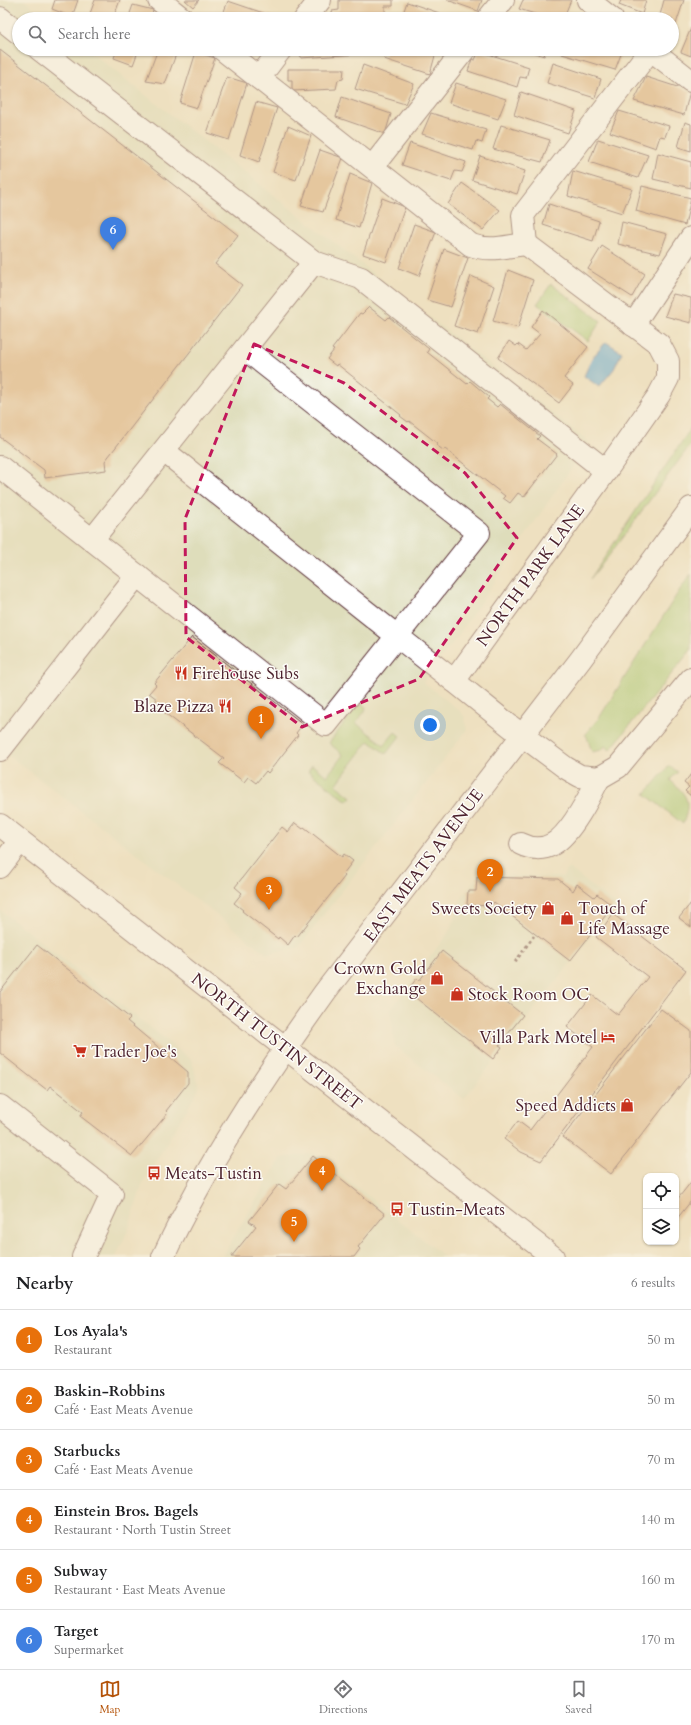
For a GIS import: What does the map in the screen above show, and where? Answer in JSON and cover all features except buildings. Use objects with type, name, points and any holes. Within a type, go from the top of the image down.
[{"type":"street","points":[[159,0],[174,12]]},
{"type":"street","points":[[311,12],[320,0]]},
{"type":"street","points":[[494,12],[503,0]]},
{"type":"street","points":[[588,0],[603,12]]},
{"type":"street","points":[[0,18],[12,27]]},
{"type":"street","points":[[48,56],[314,262],[361,278],[606,471]]},
{"type":"street","points":[[231,56],[471,244],[481,248],[494,249],[526,244],[523,215],[645,56]]},
{"type":"street","points":[[259,78],[276,56]]},
{"type":"street","points":[[373,166],[459,56]]},
{"type":"street","points":[[659,56],[691,80]]},
{"type":"street","points":[[633,325],[691,238]]},
{"type":"street","name":"NORTH PARK LANE","points":[[454,681],[606,471],[659,395],[668,378],[668,361],[659,344],[526,244]]},
{"type":"street","points":[[92,540],[314,262]]},
{"type":"street","points":[[0,467],[326,725],[479,533],[245,349]]},
{"type":"street","points":[[164,451],[566,768],[580,776],[599,778]]},
{"type":"street","name":"EAST MEATS AVENUE","points":[[163,1257],[197,1189],[286,1047],[325,992],[581,659],[691,508]]},
{"type":"street","points":[[0,750],[137,575]]},
{"type":"street","points":[[520,844],[528,847],[544,847],[554,844],[583,809],[599,778],[618,767],[691,679]]},
{"type":"street","name":"NORTH TUSTIN STREET","points":[[0,825],[553,1257]]},
{"type":"street","points":[[0,867],[20,841]]},
{"type":"street","points":[[0,1106],[112,1194],[83,1257]]},
{"type":"path","points":[[515,962],[534,936]]},
{"type":"highlighted area","points":[[254,344],[344,383],[465,473],[517,538],[419,679],[302,727],[186,637],[185,519]]},
{"type":"shaded area","points":[[0,0],[24,0],[39,12],[12,12],[12,56],[96,56],[589,442],[457,637],[423,682],[459,710],[465,717],[467,730],[298,948],[267,954],[11,757],[0,753]]},
{"type":"shaded area","points":[[569,868],[616,905],[464,1099],[395,1046],[390,1010],[445,937],[452,926],[460,901],[478,875],[562,877]]},
{"type":"shaded area","points":[[0,910],[192,1060],[199,1088],[142,1185],[129,1228],[116,1257],[0,1257]]},
{"type":"shaded area","points":[[314,1153],[445,1257],[222,1257],[281,1158]]},
{"type":"green space","points":[[551,284],[601,321],[588,341],[537,304]]},
{"type":"green space","points":[[691,428],[691,444],[608,557],[590,579]]},
{"type":"green space","points":[[691,574],[691,650],[610,750],[605,746],[602,750],[592,752],[585,734],[599,718]]},
{"type":"green space","points":[[362,704],[366,707],[365,711],[356,723],[384,745],[395,732],[400,736],[386,754],[369,741],[336,785],[351,797],[347,801],[308,771],[312,765],[327,776],[343,755],[329,743],[358,705]]},
{"type":"green space","points":[[669,766],[678,772],[670,780],[681,790],[686,799],[687,810],[683,824],[645,794]]},
{"type":"water","points":[[606,342],[622,352],[614,369],[599,387],[584,376],[592,358]]},
{"type":"place","name":"Target","points":[[113,250]]},
{"type":"place","name":"Firehouse Subs","points":[[181,673]]},
{"type":"place","name":"Blaze Pizza","points":[[225,706]]},
{"type":"place","name":"Los Ayala's","points":[[261,739]]},
{"type":"place","name":"Baskin-Robbins","points":[[490,892]]},
{"type":"place","name":"Sweets Society","points":[[548,908]]},
{"type":"place","name":"Starbucks","points":[[269,910]]},
{"type":"place","name":"Touch of Life Massage","points":[[567,918]]},
{"type":"place","name":"Crown Gold Exchange","points":[[437,978]]},
{"type":"place","name":"Stock Room OC","points":[[457,994]]},
{"type":"place","name":"Villa Park Motel","points":[[608,1037]]},
{"type":"place","name":"Trader Joe's","points":[[80,1051]]},
{"type":"place","name":"Speed Addicts","points":[[627,1105]]},
{"type":"place","name":"Meats-Tustin","points":[[154,1173]]},
{"type":"place","name":"Einstein Bros. Bagels","points":[[322,1191]]},
{"type":"place","name":"Tustin-Meats","points":[[397,1209]]},
{"type":"place","name":"Subway","points":[[294,1242]]}]
